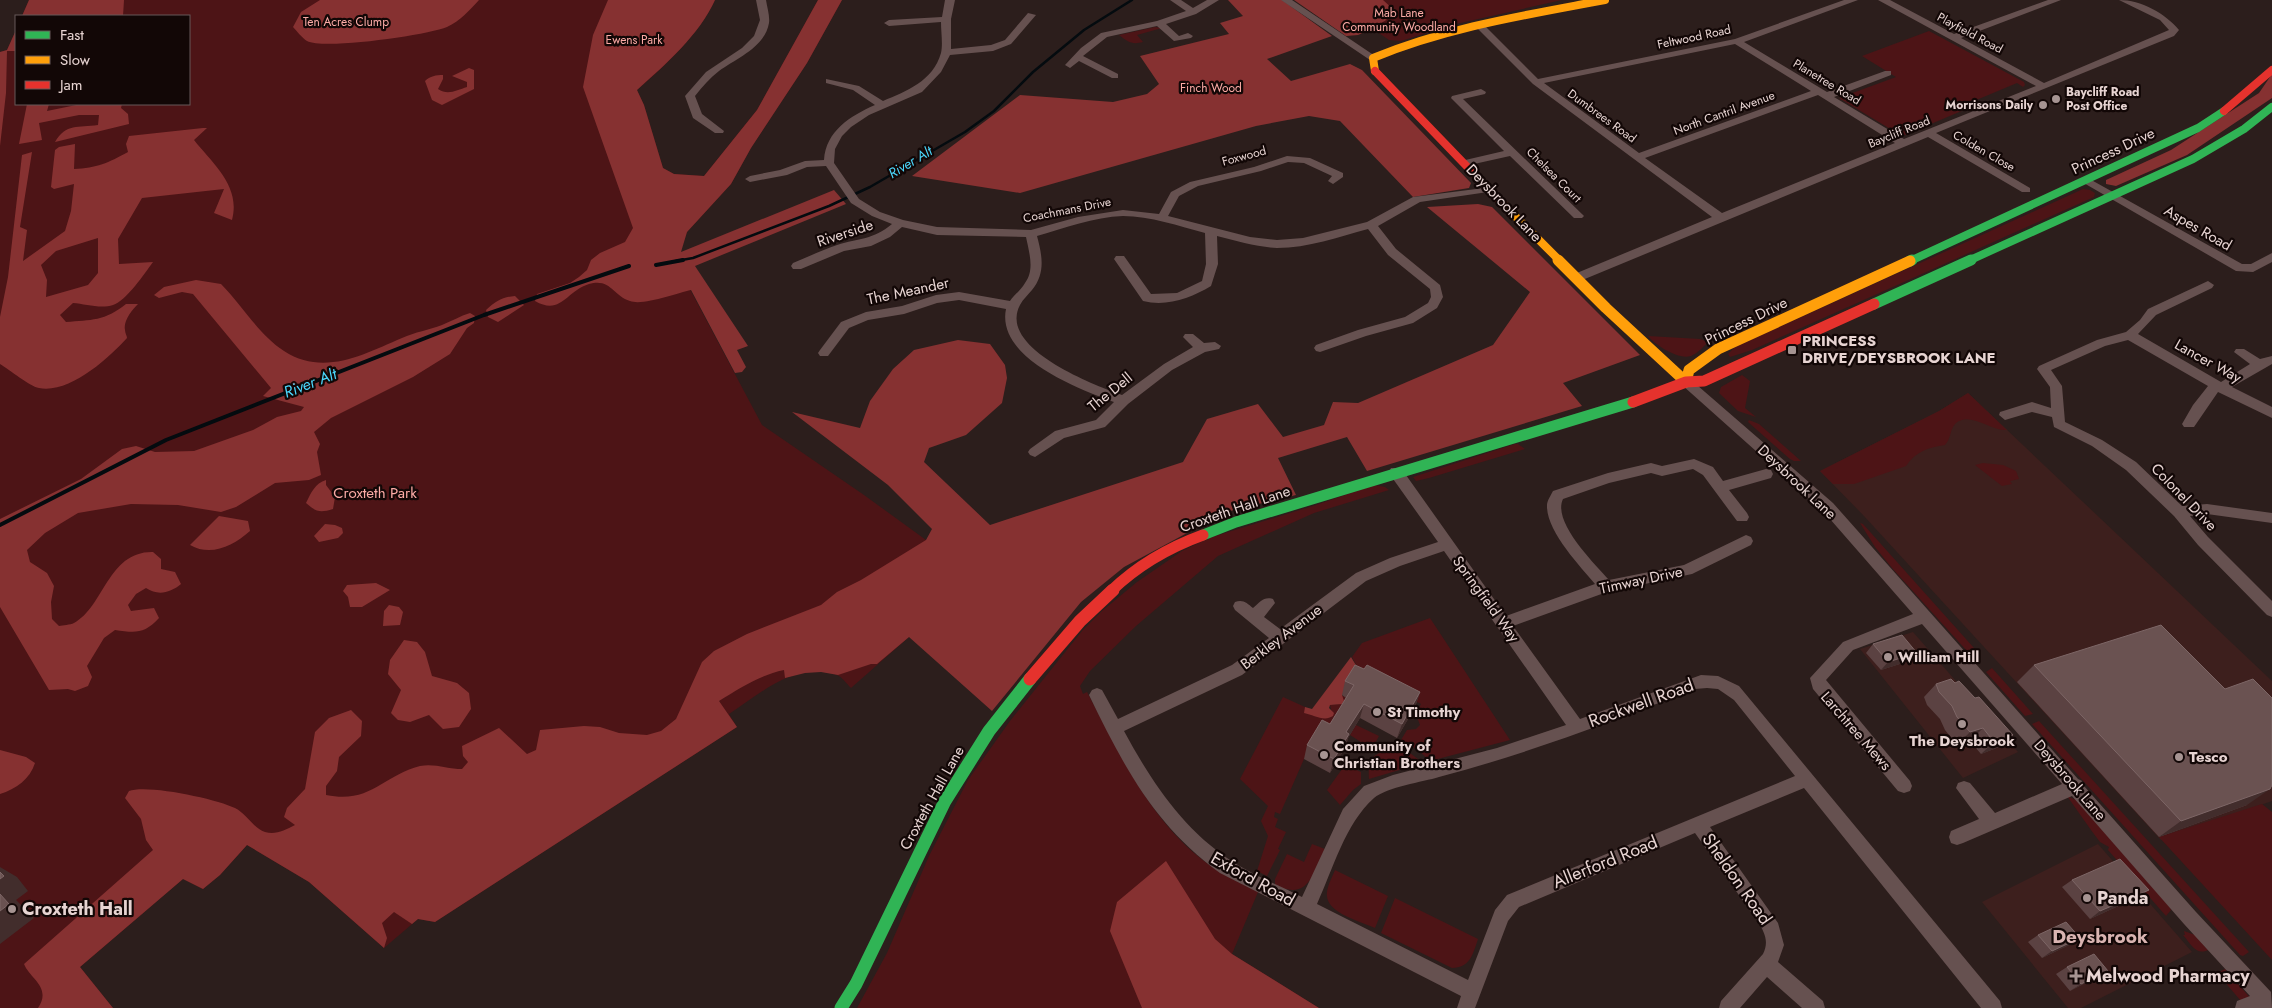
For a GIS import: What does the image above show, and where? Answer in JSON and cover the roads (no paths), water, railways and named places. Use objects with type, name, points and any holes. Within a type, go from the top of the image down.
[{"type":"street","points":[[719,131],[697,116],[690,96],[700,82],[718,67],[737,57],[754,41],[764,24],[761,0]]},
{"type":"street","points":[[750,179],[783,173],[806,164],[829,162],[830,149],[837,135],[853,121],[882,105],[918,90],[938,70],[946,52],[946,19],[950,0]]},
{"type":"street","points":[[1175,0],[1193,12]]},
{"type":"street","points":[[1070,65],[1079,58],[1084,50],[1104,35],[1159,23],[1193,12],[1214,0]]},
{"type":"street","points":[[1286,0],[1373,58],[1394,49],[1479,25],[1605,0]]},
{"type":"street","name":"Feltwood Road","points":[[1536,82],[1737,41],[1853,0]]},
{"type":"street","name":"Playfield Road","points":[[1883,0],[2045,87]]},
{"type":"street","points":[[1953,38],[2056,0]]},
{"type":"street","name":"Baycliff Road","points":[[1576,278],[1720,216],[2045,87],[2171,34],[2174,30],[2163,18],[2124,0]]},
{"type":"street","points":[[946,52],[993,48],[1008,42],[1031,15]]},
{"type":"street","points":[[889,24],[946,19]]},
{"type":"street","points":[[1159,23],[1177,39],[1188,36]]},
{"type":"street","name":"Dumbrees Road","points":[[1479,25],[1536,82],[1720,216]]},
{"type":"street","name":"Planetree Road","points":[[1737,41],[1904,144]]},
{"type":"street","points":[[1079,58],[1089,61],[1102,71],[1116,76]]},
{"type":"street","name":"Deysbrook Lane","points":[[1373,58],[1373,67],[1377,74],[1576,278],[1652,352],[1826,506],[2076,786],[2190,918],[2268,1002]]},
{"type":"street","name":"Princess Drive","points":[[1686,382],[1689,370],[1718,349],[2198,128],[2233,105],[2272,70]]},
{"type":"street","name":"North Cantril Avenue","points":[[1638,158],[1888,73]]},
{"type":"street","points":[[829,81],[856,88],[882,105]]},
{"type":"street","name":"Chelsea Court","points":[[1481,92],[1456,98],[1578,216]]},
{"type":"street","points":[[1686,382],[1704,381],[1737,367],[2111,194],[2193,159],[2244,129],[2272,107]]},
{"type":"street","name":"Colden Close","points":[[1930,134],[2026,190]]},
{"type":"street","name":"Chelsea Court","points":[[1465,163],[1512,152]]},
{"type":"street","name":"Foxwood","points":[[1162,218],[1176,194],[1194,184],[1287,159],[1306,160],[1339,175],[1333,181]]},
{"type":"street","name":"Coachmans Drive","points":[[829,162],[851,195],[876,214],[900,223],[937,231],[1031,234],[1078,220],[1123,213],[1162,218],[1250,241],[1277,244],[1303,242],[1371,225],[1417,199],[1488,189]]},
{"type":"street","name":"Aspes Road","points":[[2086,180],[2240,268],[2253,268],[2272,257]]},
{"type":"street","name":"Riverside","points":[[797,266],[841,248],[867,243],[886,235],[900,223]]},
{"type":"street","points":[[1320,348],[1362,332],[1408,320],[1433,305],[1437,297],[1436,288],[1392,252],[1371,225]]},
{"type":"street","points":[[1120,259],[1130,269],[1137,285],[1148,298],[1163,300],[1186,296],[1207,282],[1212,264],[1211,230]]},
{"type":"street","points":[[1031,234],[1037,260],[1034,280],[1013,306],[1011,319],[1014,333],[1039,360],[1069,379],[1123,401]]},
{"type":"street","points":[[2005,415],[2032,407],[2058,419],[2056,386],[2043,369],[2101,343],[2130,335],[2144,323],[2152,312],[2208,285]]},
{"type":"street","name":"The Meander","points":[[824,353],[845,325],[866,316],[904,310],[936,299],[959,296],[1013,306]]},
{"type":"street","name":"Lancer Way","points":[[2130,335],[2218,387],[2272,413]]},
{"type":"street","name":"The Dell","points":[[1035,452],[1060,434],[1100,424],[1123,401],[1168,367],[1208,347],[1189,337]]},
{"type":"street","points":[[1718,349],[1717,353],[1720,360],[1737,367]]},
{"type":"street","points":[[2189,424],[2198,408],[2218,387],[2264,362],[2240,352]]},
{"type":"street","name":"Croxteth Hall Lane","points":[[841,1008],[856,984],[918,854],[959,778],[1012,700],[1080,622],[1129,574],[1184,542],[1236,522],[1648,397],[1686,382]]},
{"type":"street","name":"Colonel Drive","points":[[2058,419],[2131,466],[2179,512],[2203,541],[2272,611]]},
{"type":"street","points":[[1606,586],[1558,525],[1553,512],[1554,500],[1565,493],[1606,478],[1651,468],[1662,471],[1694,464],[1708,471],[1742,517]]},
{"type":"street","name":"Springfield Way","points":[[1396,472],[1576,726]]},
{"type":"street","points":[[1720,486],[1766,474]]},
{"type":"street","points":[[2179,512],[2207,509],[2272,518]]},
{"type":"street","name":"Timway Drive","points":[[1504,623],[1606,586],[1700,566],[1746,541]]},
{"type":"street","name":"Berkley Avenue","points":[[1114,728],[1237,670],[1361,577],[1395,562],[1446,545]]},
{"type":"street","points":[[1254,617],[1268,604]]},
{"type":"street","points":[[1240,606],[1280,638]]},
{"type":"street","name":"Larchtree Mews","points":[[1904,786],[1818,684],[1818,678],[1848,646],[1925,616]]},
{"type":"street","name":"Rockwell Road","points":[[1306,908],[1349,814],[1370,791],[1394,782],[1497,755],[1552,737],[1576,726],[1694,683],[1703,681],[1722,683],[1739,695],[1993,1008]]},
{"type":"street","name":"Exford Road","points":[[1097,695],[1158,804],[1197,846],[1226,867],[1472,992]]},
{"type":"street","name":"Allerford Road","points":[[1466,1008],[1501,916],[1513,901],[1807,779]]},
{"type":"street","points":[[1957,837],[2076,786]]},
{"type":"street","points":[[1964,788],[1992,822]]},
{"type":"street","name":"Sheldon Road","points":[[1698,824],[1773,928],[1776,944],[1774,952],[1766,964],[1728,1008]]},
{"type":"street","points":[[1766,964],[1816,1008]]},
{"type":"street","points":[[2244,1008],[2268,1002]]},
{"type":"waterway","name":"River Alt","points":[[676,261],[693,258],[829,206],[870,187],[965,132],[994,111],[1033,72],[1084,30],[1132,0]]},
{"type":"waterway","name":"River Alt","points":[[656,265],[683,260]]},
{"type":"waterway","name":"River Alt","points":[[0,525],[166,440],[484,315],[629,266]]},
{"type":"place","name":"Baycliff Road Post Office","points":[[2056,99]]},
{"type":"place","name":"Morrisons Daily","points":[[2043,105]]},
{"type":"place","name":"PRINCESS DRIVE/DEYSBROOK LANE","points":[[1792,350]]},
{"type":"place","name":"William Hill","points":[[1888,657]]},
{"type":"place","name":"St Timothy","points":[[1377,712]]},
{"type":"place","name":"The Deysbrook","points":[[1962,724]]},
{"type":"place","name":"Community of Christian Brothers","points":[[1324,755]]},
{"type":"place","name":"Tesco","points":[[2179,757]]},
{"type":"place","name":"Panda","points":[[2087,898]]},
{"type":"place","name":"Croxteth Hall","points":[[12,909]]},
{"type":"place","name":"Melwood Pharmacy","points":[[2076,976]]},
{"type":"district","name":"Deysbrook","points":[[2100,936]]},
{"type":"park label","name":"Mab Lane Community Woodland","points":[[1399,20]]},
{"type":"park label","name":"Ten Acres Clump","points":[[346,22]]},
{"type":"park label","name":"Ewens Park","points":[[634,40]]},
{"type":"park label","name":"Finch Wood","points":[[1211,88]]},
{"type":"park label","name":"Croxteth Park","points":[[375,493]]}]
